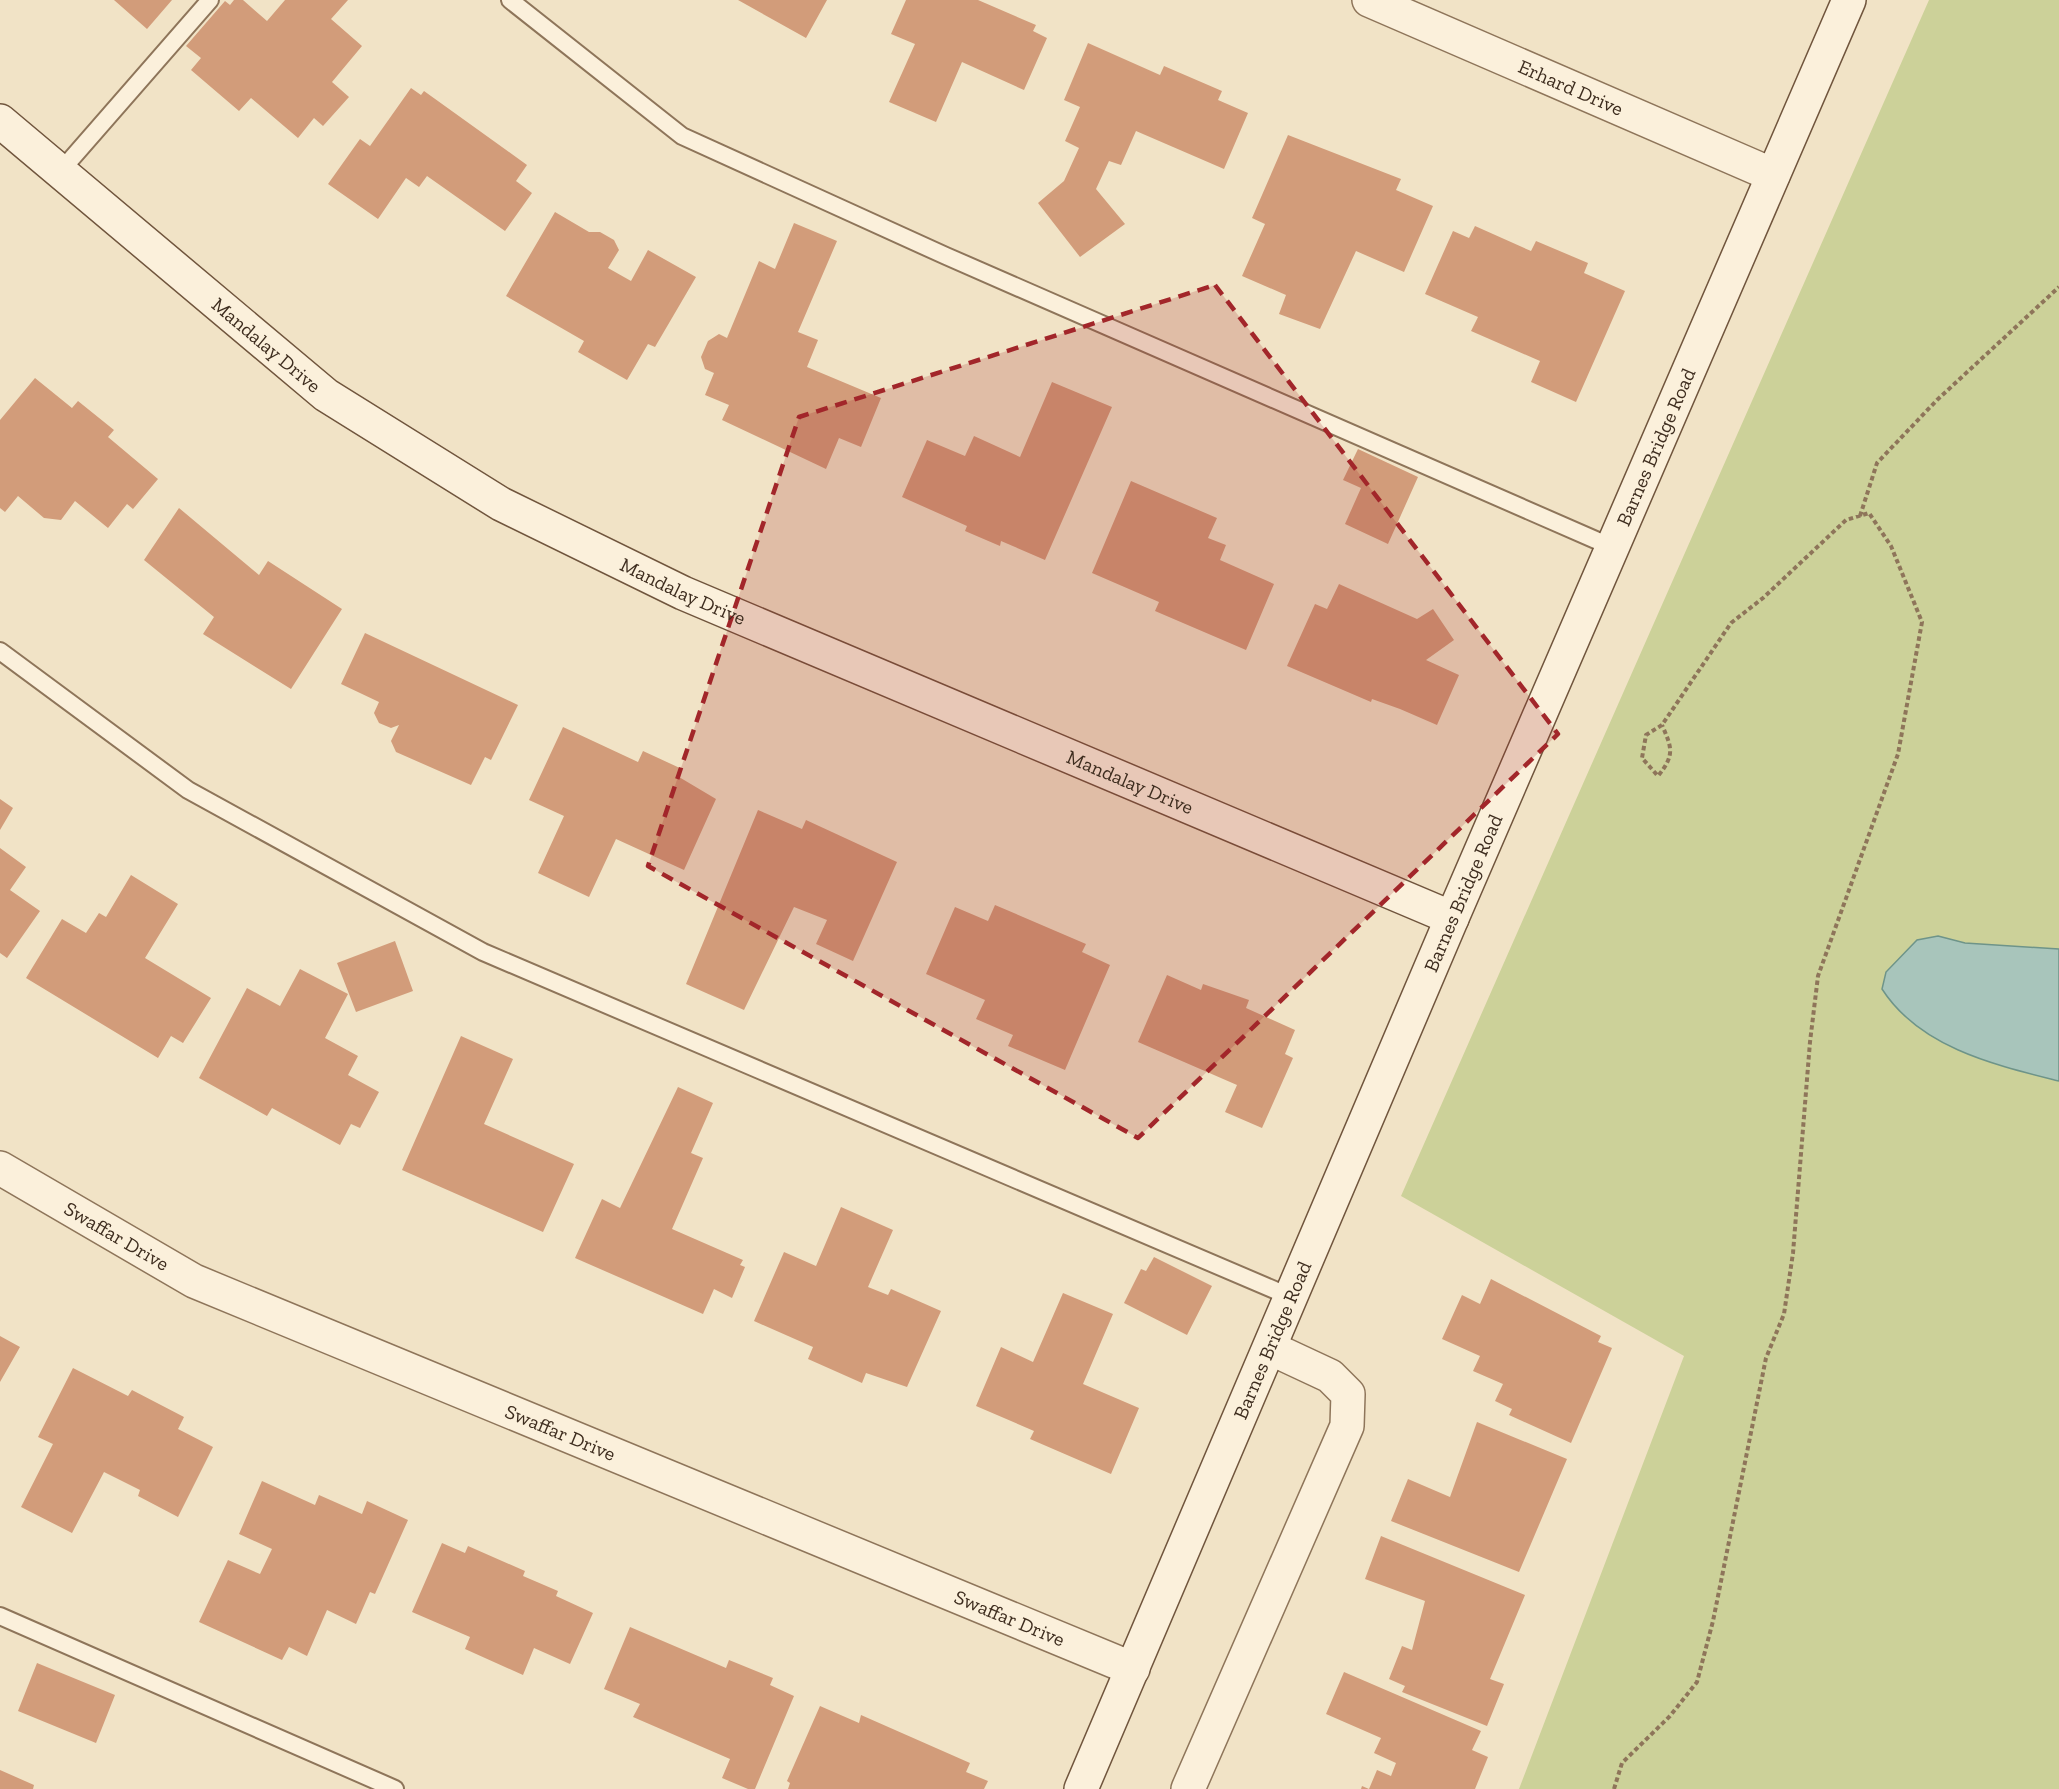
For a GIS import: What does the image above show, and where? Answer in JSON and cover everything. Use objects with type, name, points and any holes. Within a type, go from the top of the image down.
[{"type":"street","name":"Erhard Drive","points":[[1369,0],[1773,175]]},
{"type":"street","name":"Barnes Bridge Road","points":[[1081,1789],[1452,918],[1614,548],[1849,0]]},
{"type":"street","name":"Mandalay Drive","points":[[0,121],[59,173],[326,395],[501,504],[683,593],[1452,918]]},
{"type":"street","name":"Swaffar Drive","points":[[0,1168],[194,1281],[1133,1669]]},
{"type":"street","points":[[1188,1789],[1347,1426],[1348,1394],[1330,1376],[1270,1348]]},
{"type":"lane","points":[[59,173],[210,0]]},
{"type":"lane","points":[[510,0],[682,136],[946,256],[1614,548]]},
{"type":"lane","points":[[0,651],[188,790],[483,952],[1291,1297]]},
{"type":"lane","points":[[0,1616],[395,1789]]},
{"type":"path","points":[[1859,516],[1877,463],[1936,400],[2059,287]]},
{"type":"path","points":[[1614,1789],[1622,1763],[1670,1716],[1697,1682],[1713,1621],[1766,1358],[1784,1314],[1793,1253],[1810,1042],[1818,976],[1898,754],[1922,622],[1891,546],[1869,513],[1846,520],[1763,598],[1731,623],[1662,725],[1646,735],[1642,758],[1658,776],[1670,761],[1670,744],[1662,725]]},
{"type":"highlighted area","points":[[1215,285],[1558,734],[1138,1138],[648,866],[799,417]]},
{"type":"green space","points":[[1929,0],[2059,0],[2059,1789],[1519,1789],[1684,1356],[1401,1196]]},
{"type":"water","points":[[1938,936],[1965,943],[2059,949],[2059,1081],[2010,1068],[1961,1051],[1917,1026],[1898,1009],[1882,989],[1886,972],[1917,940]]},
{"type":"building","points":[[114,0],[172,0],[147,29]]},
{"type":"building","points":[[234,0],[243,0],[267,21],[285,0],[348,0],[331,19],[362,46],[332,82],[349,97],[323,126],[314,118],[298,138],[251,98],[239,111],[191,70],[201,58],[186,46],[225,1],[230,5]]},
{"type":"building","points":[[738,0],[827,0],[806,38]]},
{"type":"building","points":[[906,0],[978,0],[1036,25],[1033,31],[1047,38],[1024,90],[962,62],[936,122],[889,102],[915,44],[891,34]]},
{"type":"building","points":[[1088,43],[1160,75],[1164,66],[1222,91],[1218,100],[1248,113],[1224,169],[1136,131],[1121,165],[1109,161],[1096,189],[1125,224],[1080,257],[1038,203],[1064,181],[1079,148],[1065,141],[1080,107],[1064,100]]},
{"type":"building","points":[[411,88],[421,95],[424,91],[527,165],[516,181],[532,193],[505,231],[427,176],[419,187],[406,178],[378,219],[328,184],[360,139],[370,146]]},
{"type":"building","points":[[1288,135],[1401,179],[1396,190],[1433,206],[1404,272],[1356,251],[1320,329],[1279,314],[1286,295],[1242,276],[1265,224],[1252,218]]},
{"type":"building","points":[[555,212],[589,232],[600,232],[614,240],[619,250],[608,268],[631,281],[648,250],[696,277],[655,347],[648,344],[627,380],[578,352],[584,341],[506,296]]},
{"type":"building","points":[[794,223],[837,241],[798,332],[818,340],[807,367],[881,398],[861,447],[839,438],[826,469],[722,420],[729,405],[705,395],[714,373],[705,369],[701,357],[708,341],[719,334],[727,338],[759,261],[775,269]]},
{"type":"building","points":[[1475,226],[1531,251],[1536,241],[1588,263],[1584,273],[1625,291],[1576,402],[1531,382],[1540,361],[1471,331],[1478,317],[1425,294],[1453,231],[1469,238]]},
{"type":"building","points":[[35,378],[72,408],[78,401],[114,430],[108,437],[158,479],[133,509],[127,504],[108,528],[75,501],[61,520],[44,518],[18,496],[5,512],[0,508],[0,420]]},
{"type":"building","points":[[1052,382],[1112,407],[1045,560],[1001,541],[1000,546],[965,531],[967,526],[902,497],[927,440],[965,456],[974,436],[1020,457]]},
{"type":"building","points":[[1358,449],[1418,477],[1388,544],[1345,524],[1361,488],[1343,480]]},
{"type":"building","points":[[1131,481],[1217,518],[1208,538],[1226,545],[1220,560],[1274,584],[1246,650],[1155,611],[1159,602],[1092,573]]},
{"type":"building","points":[[179,508],[259,575],[268,561],[342,609],[291,689],[203,634],[214,617],[144,560]]},
{"type":"building","points":[[1339,584],[1417,619],[1433,609],[1454,640],[1426,660],[1459,675],[1437,725],[1372,699],[1371,702],[1287,666],[1315,604],[1327,609]]},
{"type":"building","points":[[365,633],[518,705],[491,760],[485,757],[471,785],[396,752],[391,741],[399,725],[391,728],[379,723],[374,713],[379,702],[341,684]]},
{"type":"building","points":[[563,727],[638,762],[643,751],[682,769],[679,777],[716,799],[684,870],[616,839],[589,897],[538,873],[564,816],[529,800]]},
{"type":"building","points":[[0,799],[13,808],[0,830]]},
{"type":"building","points":[[758,810],[802,829],[806,820],[897,862],[853,961],[816,944],[827,920],[794,907],[744,1010],[686,984]]},
{"type":"building","points":[[0,848],[26,867],[10,890],[40,911],[7,958],[0,953]]},
{"type":"building","points":[[131,875],[178,904],[145,958],[211,998],[183,1043],[171,1036],[158,1058],[26,978],[62,919],[86,933],[99,913],[106,917]]},
{"type":"building","points":[[995,905],[1086,944],[1082,952],[1110,965],[1065,1070],[1008,1046],[1013,1035],[976,1019],[985,1000],[926,974],[955,907],[988,921]]},
{"type":"building","points":[[395,941],[413,991],[356,1012],[337,963]]},
{"type":"building","points":[[300,969],[348,994],[325,1038],[358,1056],[348,1075],[379,1092],[360,1128],[351,1124],[340,1145],[272,1108],[267,1116],[199,1078],[247,988],[280,1006]]},
{"type":"building","points":[[1167,975],[1201,990],[1203,984],[1249,1000],[1246,1008],[1295,1030],[1285,1054],[1293,1058],[1262,1128],[1225,1112],[1237,1085],[1138,1042]]},
{"type":"building","points":[[461,1036],[513,1059],[484,1124],[574,1164],[543,1232],[402,1170]]},
{"type":"building","points":[[678,1087],[713,1103],[691,1153],[703,1158],[672,1229],[743,1260],[740,1265],[745,1267],[732,1298],[714,1289],[703,1314],[575,1258],[602,1199],[620,1208]]},
{"type":"building","points":[[841,1207],[893,1230],[868,1287],[888,1295],[891,1289],[941,1311],[907,1387],[866,1373],[862,1383],[808,1359],[813,1347],[754,1321],[784,1252],[816,1266]]},
{"type":"building","points":[[1154,1257],[1212,1286],[1187,1335],[1124,1303],[1141,1269],[1146,1271]]},
{"type":"building","points":[[1491,1279],[1601,1336],[1598,1342],[1612,1348],[1571,1443],[1509,1415],[1512,1409],[1495,1401],[1503,1384],[1473,1371],[1480,1356],[1442,1339],[1462,1295],[1480,1304]]},
{"type":"building","points":[[1063,1293],[1113,1314],[1083,1384],[1139,1408],[1111,1474],[1030,1439],[1034,1431],[976,1406],[1001,1347],[1033,1362]]},
{"type":"building","points":[[0,1336],[20,1347],[0,1382]]},
{"type":"building","points":[[73,1368],[128,1396],[132,1390],[184,1417],[178,1429],[213,1447],[178,1517],[138,1496],[140,1490],[104,1472],[72,1533],[21,1507],[53,1444],[38,1437]]},
{"type":"building","points":[[1477,1422],[1567,1459],[1519,1572],[1391,1521],[1408,1479],[1450,1497]]},
{"type":"building","points":[[262,1481],[315,1505],[319,1495],[362,1514],[367,1501],[408,1520],[375,1594],[370,1592],[356,1624],[327,1610],[307,1656],[289,1647],[282,1660],[199,1622],[228,1560],[260,1574],[272,1549],[239,1534]]},
{"type":"building","points":[[1381,1536],[1525,1595],[1490,1679],[1504,1684],[1487,1726],[1402,1692],[1405,1686],[1389,1679],[1402,1646],[1412,1650],[1425,1601],[1365,1579]]},
{"type":"building","points":[[442,1543],[465,1553],[468,1546],[525,1571],[523,1576],[558,1591],[556,1596],[593,1613],[570,1664],[534,1648],[523,1675],[465,1649],[470,1637],[412,1612]]},
{"type":"building","points":[[630,1627],[726,1668],[729,1660],[773,1678],[770,1685],[794,1696],[755,1789],[748,1789],[722,1778],[730,1759],[633,1717],[640,1704],[604,1689]]},
{"type":"building","points":[[37,1663],[115,1695],[96,1743],[18,1711]]},
{"type":"building","points":[[1344,1672],[1481,1731],[1472,1750],[1488,1757],[1475,1789],[1369,1789],[1377,1770],[1391,1776],[1396,1763],[1374,1753],[1381,1738],[1326,1714]]},
{"type":"building","points":[[820,1706],[859,1723],[861,1715],[970,1763],[966,1772],[988,1781],[984,1789],[788,1789],[790,1783],[787,1781]]},
{"type":"building","points":[[0,1770],[34,1785],[33,1789],[0,1789]]}]
